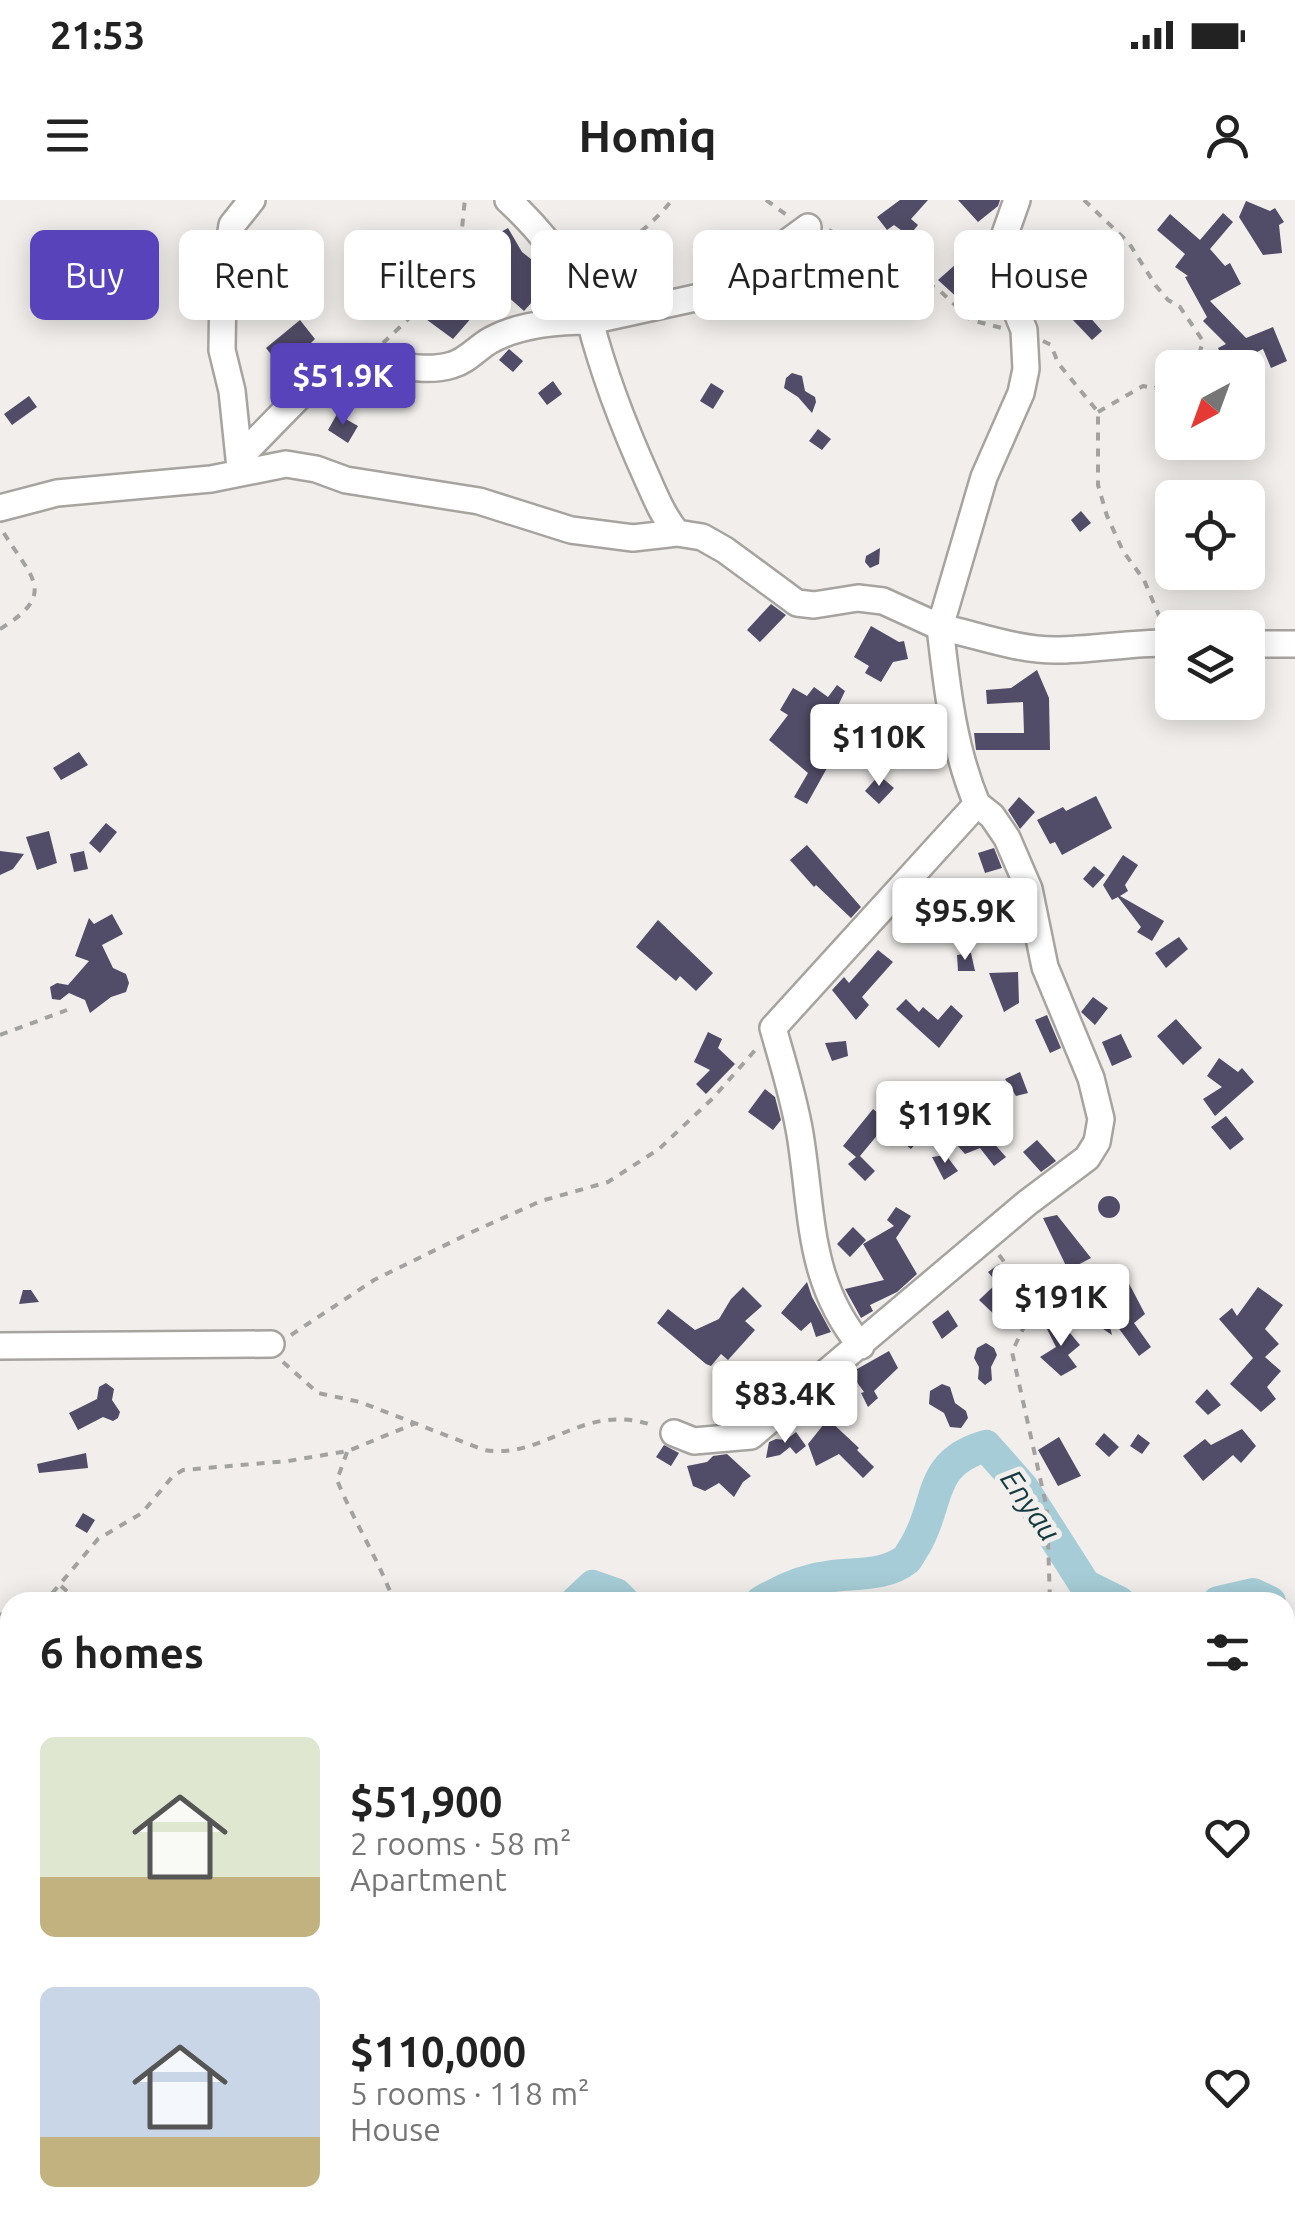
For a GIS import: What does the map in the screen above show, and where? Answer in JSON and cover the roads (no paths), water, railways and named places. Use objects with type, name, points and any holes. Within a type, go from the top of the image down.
[{"type":"street","points":[[240,465],[232,391],[222,350],[223,282],[232,224],[252,200]]},
{"type":"street","points":[[508,200],[530,220],[573,279],[629,440],[661,511],[677,533]]},
{"type":"street","points":[[674,1433],[694,1441],[751,1436],[1027,1203],[1087,1158],[1097,1142],[1101,1119],[1091,1078],[1046,967],[1029,889],[1006,838],[992,816],[977,804],[963,771],[948,696],[940,626],[984,477],[1021,392],[1026,370],[1024,330],[999,268],[1000,248],[1017,200]]},
{"type":"street","points":[[0,508],[56,493],[211,479],[240,465],[329,366],[348,361],[452,366],[496,337],[556,321],[590,322],[718,294],[808,227]]},
{"type":"street","points":[[240,465],[286,464],[316,469],[346,480],[478,501],[571,530],[633,538],[677,533],[714,542],[797,602],[826,604],[858,598],[883,601],[940,626],[1027,647],[1054,650],[1155,643]]},
{"type":"street","points":[[1265,644],[1295,644]]},
{"type":"street","points":[[861,1346],[835,1311],[825,1289],[817,1258],[800,1128],[773,1028],[977,804]]},
{"type":"street","points":[[0,1346],[271,1344]]},
{"type":"waterway","name":"Enyau","points":[[780,1592],[804,1582],[881,1571],[907,1559],[923,1530],[944,1474],[967,1453],[986,1446],[1023,1488],[1085,1585],[1099,1592]]},
{"type":"waterway","name":"Enyau","points":[[587,1592],[593,1586],[610,1592]]}]
